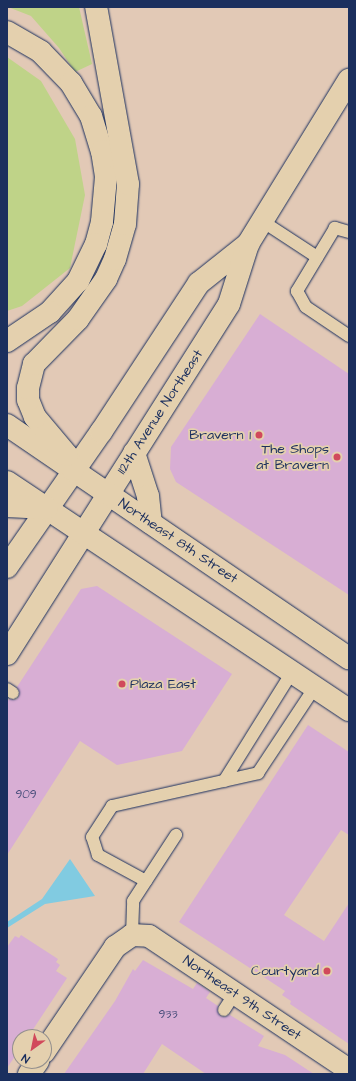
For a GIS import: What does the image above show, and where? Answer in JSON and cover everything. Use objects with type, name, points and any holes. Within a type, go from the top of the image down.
[{"type":"main road","points":[[73,470],[67,455],[35,417],[28,400],[28,388],[29,377],[39,358],[78,319],[103,284],[116,259],[125,224],[128,184],[96,7]]},
{"type":"main road","points":[[7,32],[41,52],[71,83],[91,116],[102,151],[106,177],[102,222],[96,244],[78,281],[50,312],[7,341]]},
{"type":"main road","name":"112th Avenue Northeast","points":[[7,654],[107,493],[229,304],[248,244],[349,80]]},
{"type":"main road","name":"112th Avenue Northeast","points":[[7,567],[199,283],[248,244]]},
{"type":"main road","name":"Northeast 8th Street","points":[[7,425],[349,658]]},
{"type":"main road","points":[[134,453],[148,496],[151,523]]},
{"type":"main road","points":[[7,482],[349,710]]},
{"type":"main road","points":[[7,506],[47,508]]},
{"type":"main road","points":[[52,1040],[115,947],[132,935]]},
{"type":"main road","name":"Northeast 9th Street","points":[[132,935],[149,936],[229,1002],[349,1070]]},
{"type":"lane","points":[[262,222],[318,256]]},
{"type":"lane","points":[[349,232],[335,228],[297,291],[306,307],[349,336]]},
{"type":"lane","points":[[224,781],[292,672]]},
{"type":"lane","points":[[146,881],[98,855],[92,837],[112,806],[258,773],[315,687]]},
{"type":"lane","points":[[132,935],[133,901],[176,835]]},
{"type":"green space","points":[[8,7],[79,7],[92,64],[75,72],[59,48],[31,16]]},
{"type":"green space","points":[[7,57],[41,81],[75,139],[85,195],[70,268],[22,306],[7,311]]},
{"type":"water","points":[[70,859],[95,896],[45,904],[7,928],[7,922],[42,899]]},
{"type":"building","name":"Bravern 1","points":[[260,314],[349,374],[349,595],[176,482],[170,469],[171,447]]},
{"type":"building","name":"Plaza East","points":[[97,586],[232,674],[182,751],[117,765],[80,741],[7,855],[7,703],[9,699],[16,700],[19,697],[17,687],[81,589]]},
{"type":"building","points":[[308,725],[349,752],[349,835],[341,830],[284,915],[324,941],[349,903],[349,1044],[290,1004],[291,1001],[282,995],[285,991],[179,922]]},
{"type":"building","points":[[21,935],[58,959],[56,962],[60,965],[56,971],[67,978],[33,1029],[12,1029],[12,1061],[7,1068],[7,947],[15,936],[19,938]]},
{"type":"building","points":[[143,960],[193,989],[197,983],[210,992],[206,998],[218,1006],[220,1016],[224,1017],[230,1015],[264,1036],[258,1046],[285,1055],[314,1074],[206,1074],[162,1044],[143,1074],[64,1074],[115,1001],[133,969],[135,971]]},
{"type":"place","name":"Bravern 1","points":[[259,435]]},
{"type":"place","name":"The Shops at Bravern","points":[[337,457]]},
{"type":"place","name":"Plaza East","points":[[122,684]]},
{"type":"place","name":"Courtyard","points":[[327,971]]}]
